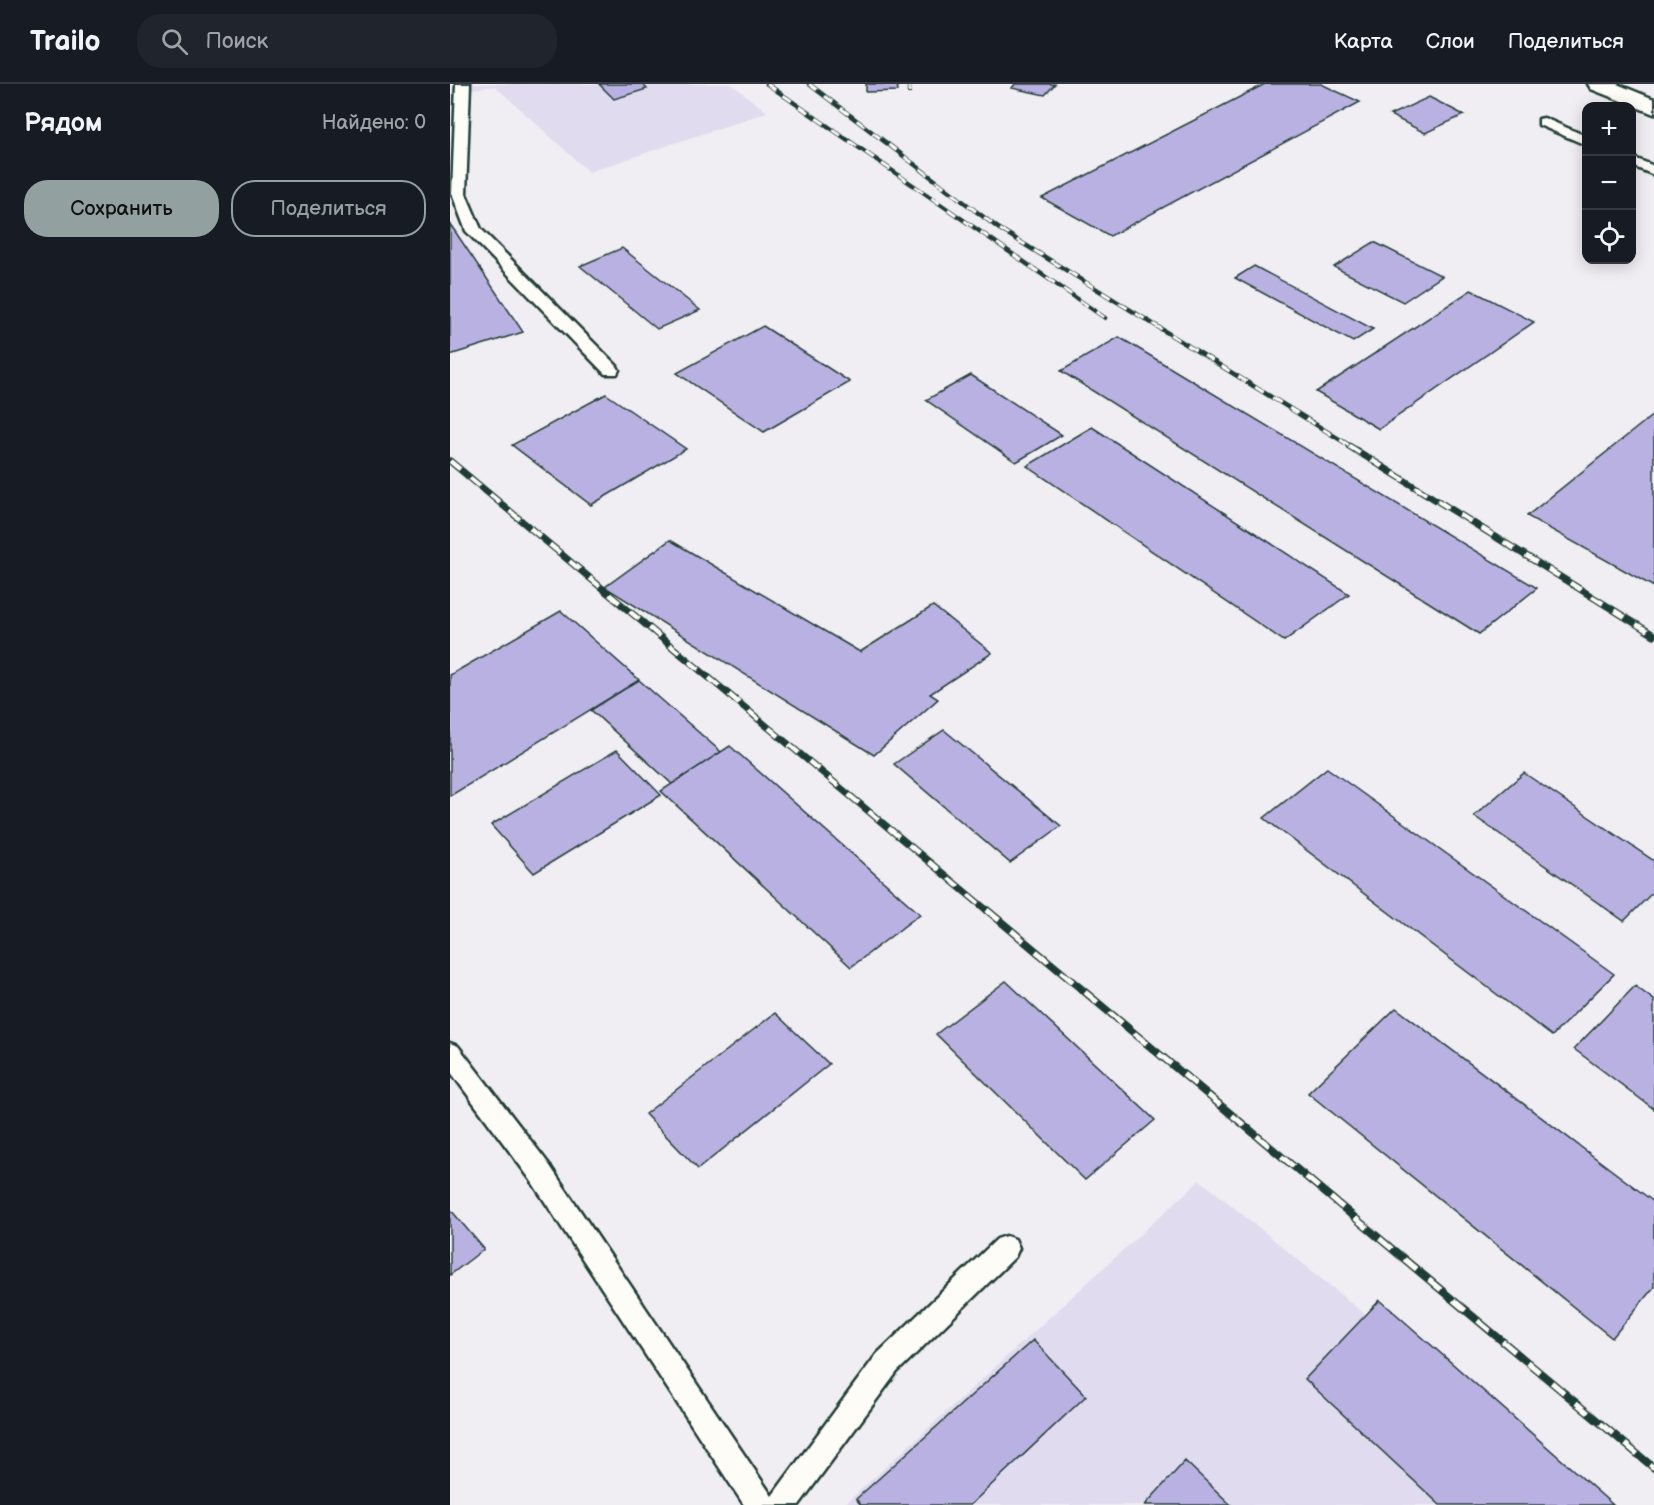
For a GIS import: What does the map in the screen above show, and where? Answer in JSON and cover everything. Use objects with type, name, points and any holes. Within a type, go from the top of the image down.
[{"type":"street","points":[[1599,84],[1654,107]]},
{"type":"lane","points":[[463,84],[459,194],[474,231],[612,370]]},
{"type":"lane","points":[[1544,122],[1582,139]]},
{"type":"lane","points":[[1636,163],[1654,171]]},
{"type":"lane","points":[[450,1053],[539,1172],[761,1505]]},
{"type":"lane","points":[[782,1505],[887,1363],[1006,1248]]},
{"type":"shaded area","points":[[472,84],[731,84],[767,112],[589,172],[495,86],[472,89]]},
{"type":"shaded area","points":[[1200,1180],[1599,1505],[844,1505]]},
{"type":"building","points":[[599,84],[642,84],[647,89],[614,99]]},
{"type":"building","points":[[866,84],[897,84],[898,91],[866,92]]},
{"type":"building","points":[[1015,84],[1055,84],[1045,95],[1012,88]]},
{"type":"building","points":[[1265,84],[1321,84],[1360,102],[1110,236],[1042,198]]},
{"type":"building","points":[[1429,97],[1464,115],[1425,133],[1390,115]]},
{"type":"building","points":[[450,224],[523,332],[450,355]]},
{"type":"building","points":[[1374,242],[1442,276],[1403,302],[1334,267]]},
{"type":"building","points":[[622,248],[700,310],[657,329],[580,266]]},
{"type":"building","points":[[1254,266],[1373,329],[1353,342],[1235,278]]},
{"type":"building","points":[[1471,290],[1534,322],[1379,429],[1316,392]]},
{"type":"building","points":[[763,326],[850,382],[764,432],[677,373]]},
{"type":"building","points":[[1119,337],[1537,588],[1479,634],[1061,371]]},
{"type":"building","points":[[971,375],[1062,435],[1016,462],[926,400]]},
{"type":"building","points":[[606,394],[686,449],[591,505],[512,445]]},
{"type":"building","points":[[1654,414],[1654,587],[1527,516]]},
{"type":"building","points":[[1092,427],[1349,594],[1284,641],[1027,466]]},
{"type":"building","points":[[670,540],[860,652],[933,606],[992,653],[930,694],[938,699],[874,755],[605,587]]},
{"type":"building","points":[[561,611],[639,680],[450,796],[450,675]]},
{"type":"building","points":[[639,680],[721,752],[672,784],[591,710]]},
{"type":"building","points":[[944,730],[1061,826],[1010,863],[894,764]]},
{"type":"building","points":[[730,746],[920,914],[851,967],[661,791]]},
{"type":"building","points":[[617,750],[661,795],[534,873],[491,825]]},
{"type":"building","points":[[1327,768],[1614,974],[1552,1036],[1264,818]]},
{"type":"building","points":[[1524,773],[1654,861],[1654,891],[1624,921],[1474,816]]},
{"type":"building","points":[[1006,981],[1155,1120],[1085,1180],[936,1034]]},
{"type":"building","points":[[1635,986],[1654,1000],[1654,1109],[1574,1049]]},
{"type":"building","points":[[1396,1008],[1654,1202],[1654,1287],[1612,1338],[1308,1093]]},
{"type":"building","points":[[775,1013],[829,1064],[698,1169],[645,1114]]},
{"type":"building","points":[[450,1209],[484,1249],[450,1275]]},
{"type":"building","points":[[1380,1300],[1613,1505],[1440,1505],[1305,1379]]},
{"type":"building","points":[[1033,1340],[1086,1396],[970,1505],[861,1505],[856,1499]]},
{"type":"building","points":[[1185,1461],[1231,1505],[1145,1505]]},
{"type":"railway","points":[[767,84],[1105,318]]},
{"type":"railway","points":[[809,84],[998,228],[1352,447]]},
{"type":"railway","points":[[909,84],[909,92]]},
{"type":"railway","points":[[1349,446],[1654,635]]},
{"type":"railway","points":[[450,461],[989,912]]},
{"type":"railway","points":[[987,910],[1654,1468]]}]
